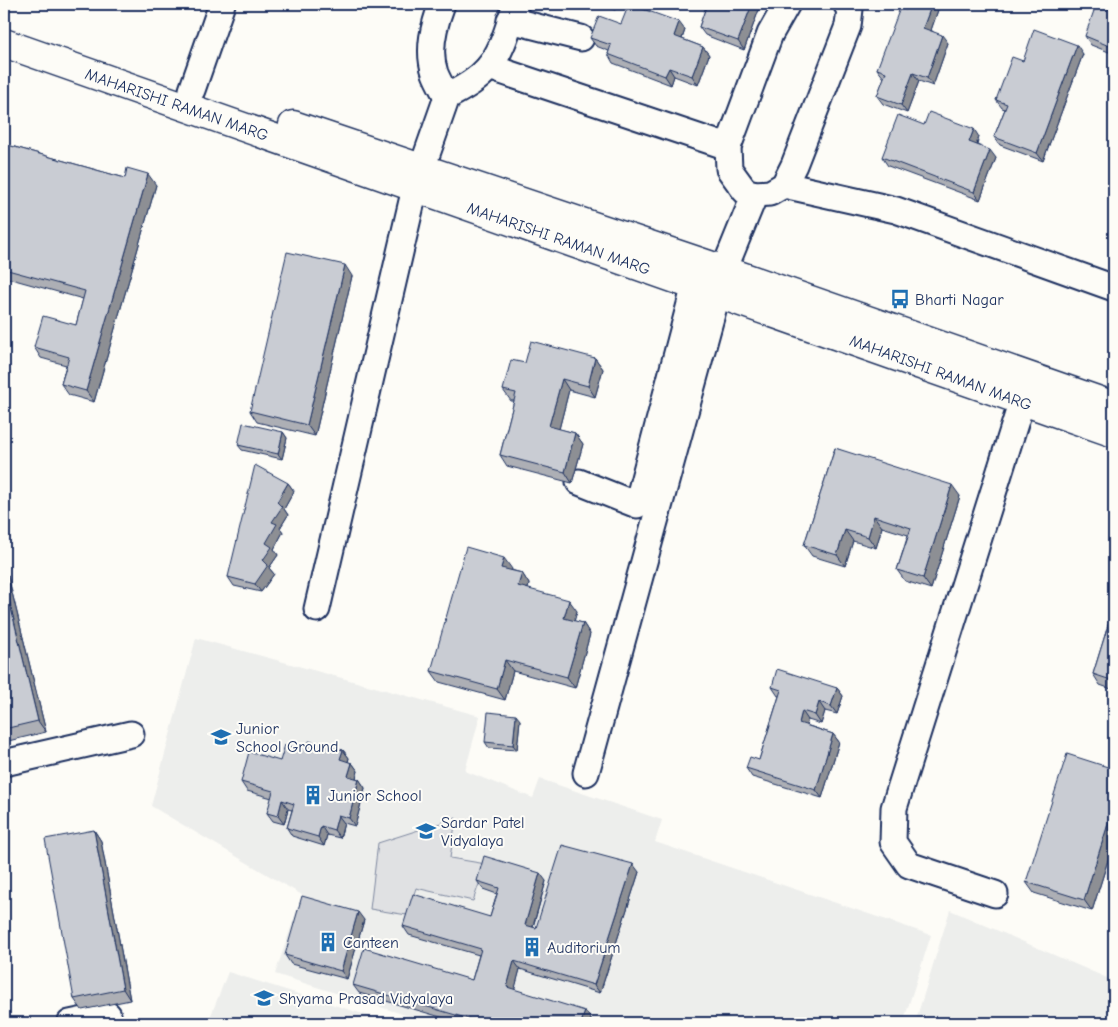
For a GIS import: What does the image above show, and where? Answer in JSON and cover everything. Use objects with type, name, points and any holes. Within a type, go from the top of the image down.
[{"type":"main road","name":"MAHARISHI RAMAN MARG","points":[[4,25],[192,90],[419,178],[713,283],[1022,401],[1114,433]]},
{"type":"main road","name":"MAHARISHI RAMAN MARG","points":[[4,43],[419,178]]},
{"type":"main road","name":"MAHARISHI RAMAN MARG","points":[[713,283],[1114,406]]},
{"type":"street","points":[[192,90],[222,4]]},
{"type":"street","points":[[442,4],[436,20],[431,58],[435,73],[447,97]]},
{"type":"street","points":[[787,4],[770,34],[728,147],[729,169],[745,191],[755,194],[770,193],[784,185],[794,165],[848,26],[850,9],[846,4]]},
{"type":"street","points":[[317,609],[419,178],[447,97],[473,82],[489,67],[499,49],[513,12],[581,38]]},
{"type":"street","points":[[489,67],[728,147]]},
{"type":"street","points":[[784,185],[896,210],[1114,288]]},
{"type":"street","points":[[579,482],[637,504],[713,283],[755,194]]},
{"type":"street","points":[[586,773],[713,283]]},
{"type":"street","points":[[995,894],[909,865],[893,842],[894,808],[1022,401]]},
{"type":"street","points":[[4,763],[131,734]]},
{"type":"street","points":[[70,1023],[108,1016]]},
{"type":"shaded area","name":"Sardar Patel Vidyalaya","points":[[196,638],[480,716],[465,771],[533,798],[540,779],[662,820],[655,842],[931,935],[903,1023],[431,1023],[275,974],[302,895],[151,806]]},
{"type":"shaded area","points":[[456,818],[450,858],[486,864],[473,901],[416,888],[407,915],[370,909],[378,843]]},
{"type":"shaded area","points":[[950,910],[1114,981],[1114,1023],[915,1023]]},
{"type":"shaded area","name":"Shyama Prasad Vidyalaya","points":[[228,972],[392,1023],[208,1023]]},
{"type":"building","points":[[629,4],[679,22],[674,36],[703,47],[692,76],[669,68],[665,76],[608,54],[611,45],[590,38],[599,16],[621,24]]},
{"type":"building","points":[[707,4],[752,4],[738,41],[699,27]]},
{"type":"building","points":[[908,4],[932,4],[923,28],[942,35],[927,78],[913,73],[901,105],[877,96],[886,72],[877,69],[900,8],[906,10]]},
{"type":"building","points":[[1096,5],[1114,11],[1114,48],[1085,36]]},
{"type":"building","points":[[1034,29],[1077,45],[1037,153],[994,137],[1007,104],[996,100],[1012,57],[1023,61]]},
{"type":"building","points":[[929,112],[974,129],[969,142],[990,150],[974,192],[882,157],[898,115],[924,125]]},
{"type":"building","points":[[4,144],[125,178],[127,168],[148,174],[86,391],[61,384],[69,357],[34,347],[43,316],[76,325],[85,291],[4,269]]},
{"type":"building","points":[[287,252],[345,265],[307,425],[250,411]]},
{"type":"building","points":[[531,341],[595,358],[588,386],[562,379],[549,426],[575,433],[565,472],[500,455],[516,393],[503,390],[511,360],[525,363]]},
{"type":"building","points":[[243,423],[283,432],[278,454],[238,445]]},
{"type":"building","points":[[835,448],[952,485],[923,578],[897,570],[911,528],[874,516],[868,537],[845,530],[837,555],[804,545]]},
{"type":"building","points":[[255,465],[288,483],[277,502],[282,507],[272,522],[277,524],[266,543],[272,547],[263,560],[268,565],[255,584],[228,577]]},
{"type":"building","points":[[466,547],[504,558],[501,568],[522,573],[518,586],[569,600],[564,618],[583,623],[567,677],[505,660],[497,689],[431,671]]},
{"type":"building","points":[[4,579],[38,721],[4,729]]},
{"type":"building","points":[[1114,606],[1114,681],[1093,674]]},
{"type":"building","points":[[777,669],[837,688],[831,706],[819,702],[815,715],[802,711],[799,723],[833,734],[816,790],[746,768],[750,757],[759,760],[781,690],[772,687]]},
{"type":"building","points":[[488,712],[516,715],[513,745],[485,742]]},
{"type":"building","name":"Junior School","points":[[309,741],[343,750],[340,759],[352,763],[348,776],[359,779],[349,818],[338,815],[334,830],[321,826],[318,837],[287,828],[294,804],[282,800],[278,816],[267,813],[273,791],[241,782],[249,752],[280,761],[285,745],[295,748],[296,744],[308,747]]},
{"type":"building","points":[[1067,754],[1114,769],[1114,805],[1084,900],[1026,882]]},
{"type":"building","points":[[94,830],[123,989],[74,999],[45,839]]},
{"type":"building","name":"Auditorium","points":[[562,845],[633,864],[594,985],[514,961],[507,987],[585,1011],[581,1023],[483,1023],[353,985],[364,948],[472,980],[481,949],[403,926],[413,894],[490,917],[499,888],[477,881],[484,856],[540,873],[525,925],[536,928]]},
{"type":"building","name":"Canteen","points":[[302,896],[358,912],[341,971],[285,955]]},
{"type":"building","points":[[355,1020],[365,1023],[353,1023]]},
{"type":"place","name":"Bharti Nagar","points":[[900,299]]},
{"type":"place","name":"Junior School Ground","points":[[221,737]]},
{"type":"place","name":"Junior School","points":[[313,795]]},
{"type":"place","name":"Sardar Patel Vidyalaya","points":[[426,831]]},
{"type":"place","name":"Canteen","points":[[328,942]]},
{"type":"place","name":"Auditorium","points":[[532,947]]},
{"type":"place","name":"Shyama Prasad Vidyalaya","points":[[264,998]]}]
